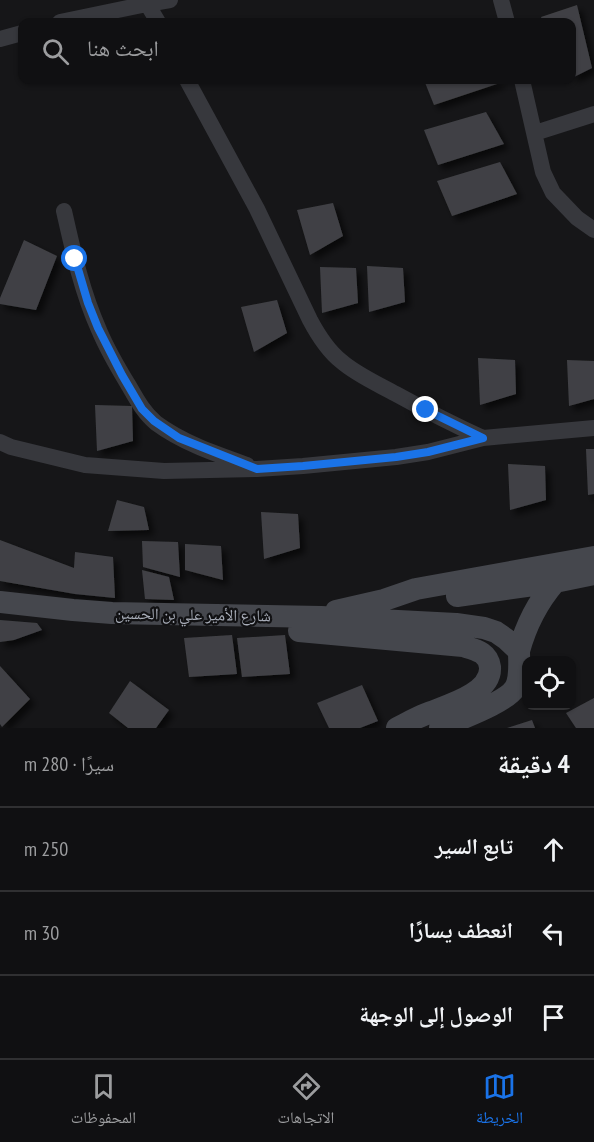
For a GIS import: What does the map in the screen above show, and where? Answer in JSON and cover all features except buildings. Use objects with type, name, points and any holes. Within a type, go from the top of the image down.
[{"type":"street","points":[[77,18],[146,2],[170,0]]},
{"type":"street","points":[[501,0],[506,18]]},
{"type":"street","points":[[146,2],[156,18]]},
{"type":"street","points":[[0,39],[18,34]]},
{"type":"street","points":[[189,84],[257,209],[318,336],[327,347],[341,361],[373,382],[483,438]]},
{"type":"street","points":[[523,84],[543,172],[553,193],[577,218],[594,230]]},
{"type":"street","points":[[535,133],[594,114]]},
{"type":"street","points":[[64,211],[88,303],[98,328],[142,409],[179,438],[257,469]]},
{"type":"street","points":[[0,442],[11,447],[85,465],[164,471],[257,469],[396,457],[428,452],[483,438],[594,428]]},
{"type":"street","name":"شارع الأمير علي بن الحسين","points":[[0,615],[71,624],[112,626],[318,625],[350,606],[384,600],[416,589],[594,557]]},
{"type":"street","name":"شارع الأمير علي بن الحسين","points":[[384,600],[419,601],[555,582],[594,574]]},
{"type":"street","points":[[440,728],[504,699],[513,691],[518,682],[519,651],[528,621],[555,582]]},
{"type":"street","name":"شارع الأمير علي بن الحسين","points":[[0,602],[112,613],[318,625]]},
{"type":"street","points":[[318,625],[456,624],[496,632],[519,651]]},
{"type":"street","points":[[318,625],[463,646],[482,651],[486,656],[490,665],[490,673],[485,683],[471,695],[397,728]]},
{"type":"route","points":[[75,259],[98,328],[122,375],[142,409],[154,421],[179,438],[257,469],[396,457],[428,452],[483,438],[426,410]]}]
